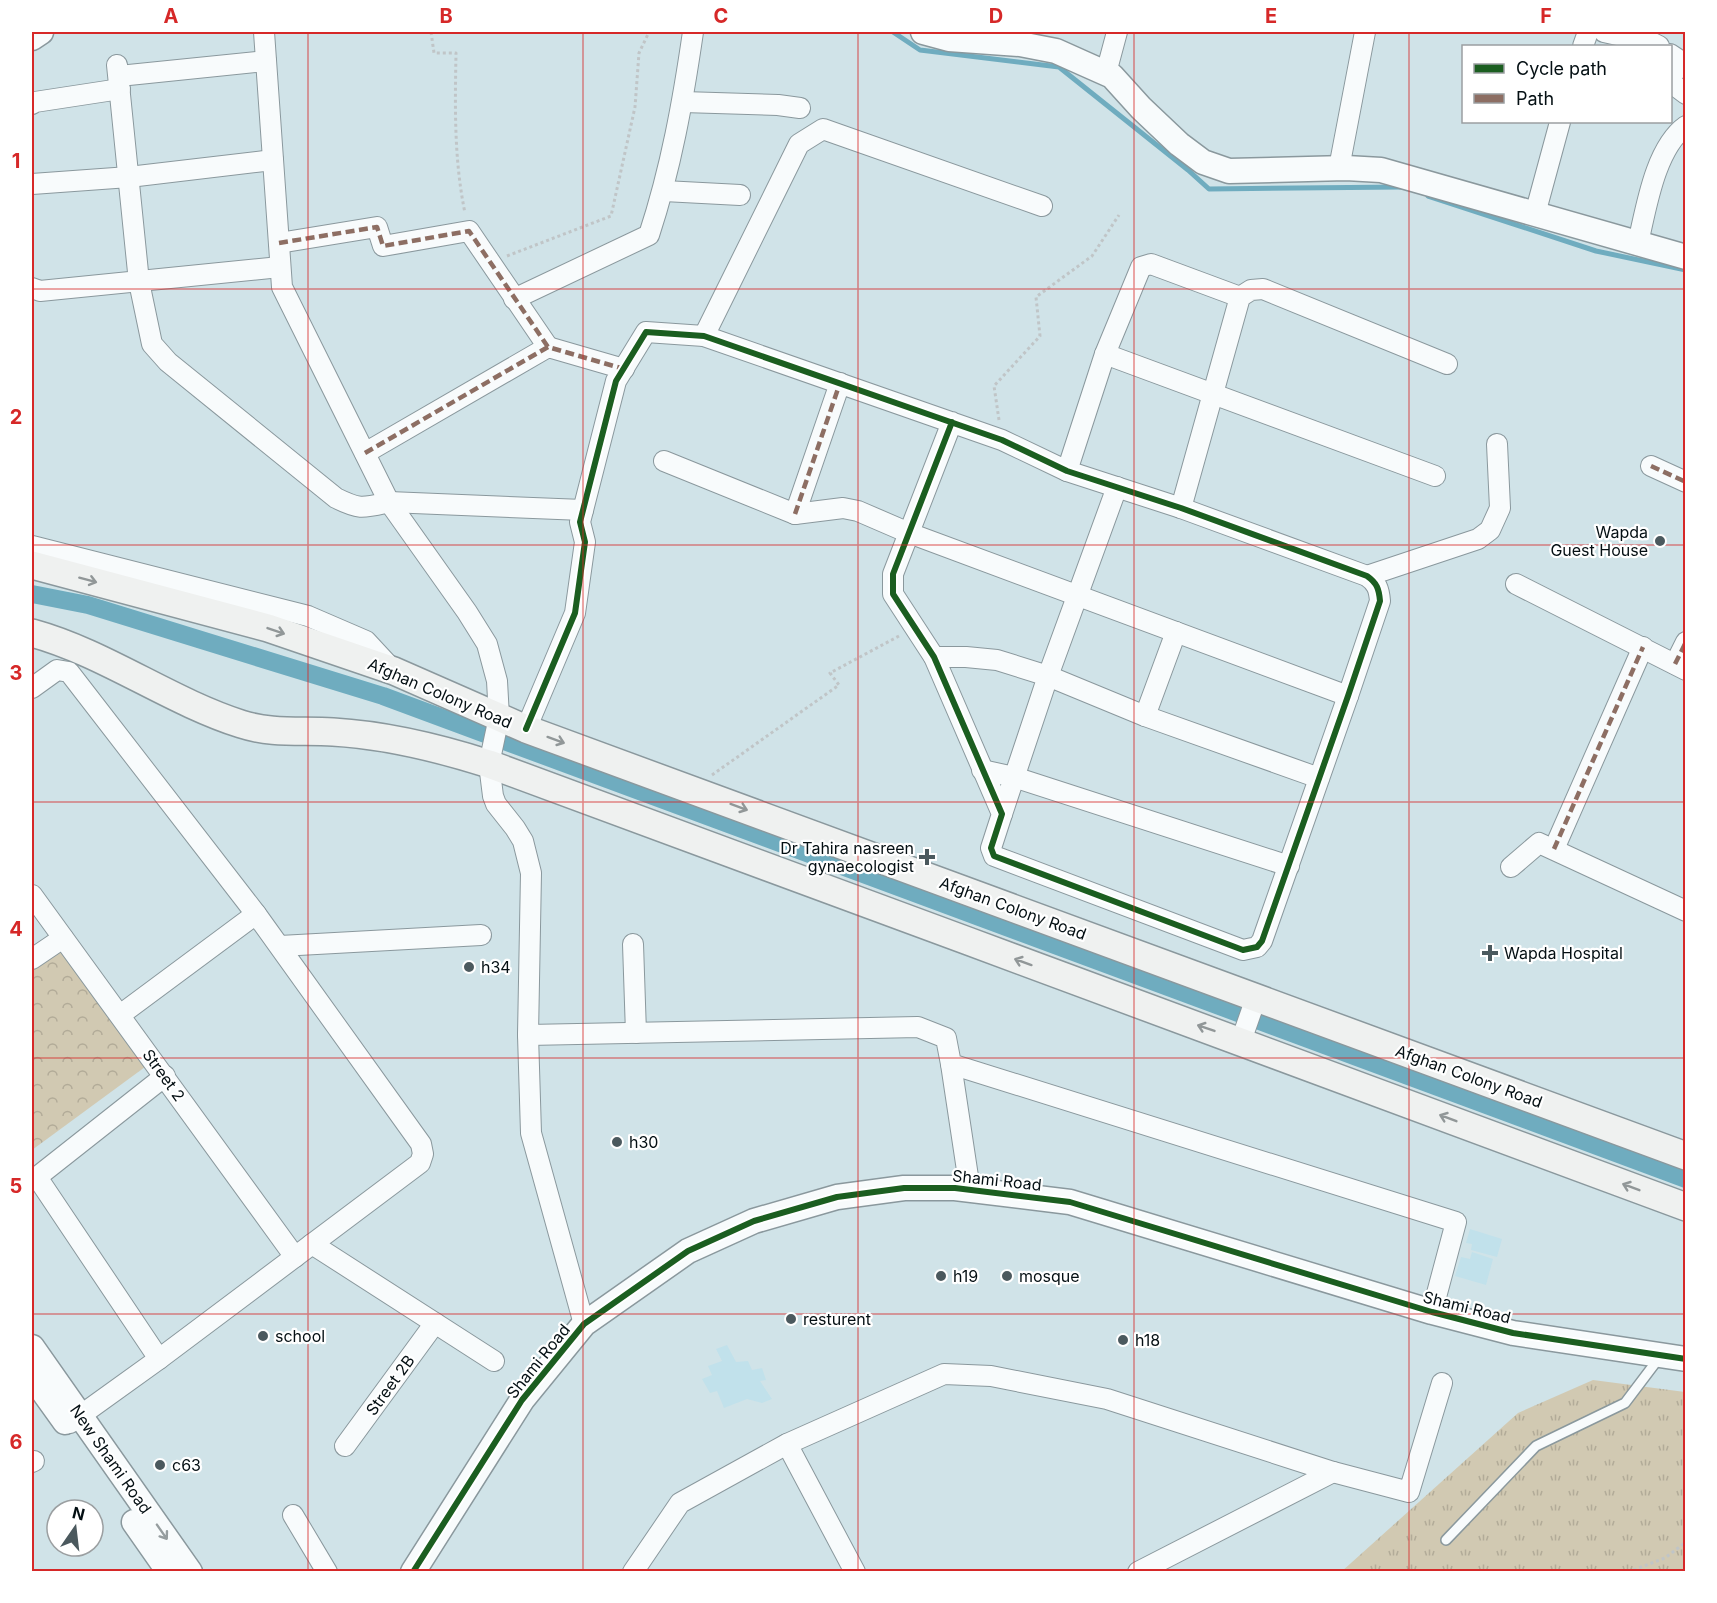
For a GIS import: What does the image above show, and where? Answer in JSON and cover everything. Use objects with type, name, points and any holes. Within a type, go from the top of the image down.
[{"type":"main road","name":"Afghan Colony Road","points":[[32,565],[268,628],[394,671],[498,722],[526,729],[691,789],[1686,1156]]},
{"type":"main road","points":[[32,633],[73,648],[170,694],[244,725],[282,731],[333,732],[377,737],[490,757],[1686,1207]]},
{"type":"street","points":[[32,38],[41,32]]},
{"type":"street","points":[[264,32],[282,287],[389,502],[462,603],[487,644],[497,681],[498,722],[490,757],[493,796],[496,804],[523,842],[531,873],[528,1035],[531,1133],[584,1324]]},
{"type":"street","points":[[514,299],[649,234],[664,191],[683,102],[693,32]]},
{"type":"street","points":[[923,32],[949,39],[1020,44],[1056,51],[1106,73],[1112,76],[1141,108],[1179,144],[1203,162],[1229,171],[1339,168],[1381,170],[1686,257]]},
{"type":"street","points":[[1106,73],[1117,32]]},
{"type":"street","points":[[1339,168],[1365,32]]},
{"type":"street","points":[[1604,32],[1657,45]]},
{"type":"street","points":[[1672,55],[1682,62],[1672,78]]},
{"type":"street","points":[[32,104],[119,77],[266,61]]},
{"type":"street","points":[[119,77],[139,282],[152,344],[168,362],[336,498],[352,506],[364,508],[389,502],[583,510]]},
{"type":"street","points":[[1672,81],[1686,94]]},
{"type":"street","points":[[683,102],[778,105],[800,108]]},
{"type":"street","points":[[1534,214],[1560,123]]},
{"type":"street","points":[[1638,243],[1656,170],[1678,131],[1686,126]]},
{"type":"street","points":[[704,336],[799,144],[823,129],[1042,207]]},
{"type":"street","points":[[32,184],[129,177],[273,160]]},
{"type":"street","points":[[664,191],[740,195]]},
{"type":"street","points":[[279,243],[377,227],[383,246],[469,231],[548,347],[624,369]]},
{"type":"street","points":[[1067,471],[1105,354],[1141,267],[1151,264],[1240,297]]},
{"type":"street","points":[[32,288],[40,291],[280,267]]},
{"type":"street","points":[[1181,508],[1240,297],[1251,290],[1263,289],[1447,364]]},
{"type":"street","points":[[526,729],[575,614],[585,542],[580,522],[616,381],[646,332],[704,336],[1002,440],[1067,471],[1181,508],[1367,576],[1374,582],[1379,590],[1380,601],[1289,866],[1262,941],[1257,947],[1243,950],[994,856],[992,848],[1014,777],[1048,676],[1117,488]]},
{"type":"street","points":[[364,453],[548,347]]},
{"type":"street","points":[[1105,354],[1435,476]]},
{"type":"street","points":[[795,514],[840,383]]},
{"type":"street","points":[[952,422],[893,574],[893,594],[934,657],[1002,814]]},
{"type":"street","points":[[1367,576],[1478,539],[1490,530],[1500,508],[1497,444]]},
{"type":"street","points":[[664,461],[795,514],[843,508],[858,511],[909,533],[1348,696]]},
{"type":"street","points":[[1651,466],[1686,482]]},
{"type":"street","points":[[32,546],[308,616],[366,641],[394,671]]},
{"type":"street","points":[[1516,584],[1680,667],[1686,642]]},
{"type":"street","points":[[1145,716],[1176,632]]},
{"type":"street","points":[[1554,849],[1642,647]]},
{"type":"street","points":[[934,657],[997,660],[1048,676],[1145,716],[1319,778]]},
{"type":"street","points":[[32,688],[57,670],[69,672],[256,914],[422,1144],[423,1154],[420,1163],[74,1421]]},
{"type":"street","points":[[982,770],[1014,777],[1289,866]]},
{"type":"street","points":[[1511,867],[1539,843],[1686,911]]},
{"type":"street","name":"Street 2","points":[[32,895],[295,1257]]},
{"type":"street","points":[[120,1015],[256,914]]},
{"type":"street","points":[[279,946],[481,935]]},
{"type":"street","points":[[32,959],[63,938]]},
{"type":"street","points":[[633,944],[636,1033]]},
{"type":"street","points":[[1241,1041],[1256,998]]},
{"type":"street","points":[[528,1035],[918,1027],[946,1038],[970,1190]]},
{"type":"street","points":[[951,1064],[1456,1222],[1432,1312]]},
{"type":"street","points":[[159,1359],[34,1179],[165,1076]]},
{"type":"street","name":"Shami Road","points":[[413,1572],[522,1400],[584,1324],[688,1251],[754,1221],[837,1197],[904,1188],[970,1190],[1070,1202],[1432,1312],[1513,1333],[1686,1359]]},
{"type":"street","points":[[312,1244],[494,1361]]},
{"type":"street","name":"Street 2B","points":[[345,1446],[435,1323]]},
{"type":"street","name":"New Shami Road","points":[[32,1347],[74,1421],[169,1572]]},
{"type":"street","points":[[633,1572],[680,1503],[787,1444],[944,1374],[991,1376],[1107,1399],[1333,1472],[1409,1492],[1442,1383]]},
{"type":"street","name":"New Shami Road","points":[[32,1376],[74,1421],[190,1572]]},
{"type":"street","points":[[787,1444],[855,1572]]},
{"type":"street","points":[[1138,1572],[1333,1472]]},
{"type":"street","points":[[293,1515],[327,1572]]},
{"type":"lane","points":[[1446,1540],[1536,1446],[1625,1404],[1660,1356]]},
{"type":"path","points":[[431,32],[434,53],[456,53],[454,119],[459,184],[469,231]]},
{"type":"path","points":[[491,262],[611,216],[635,107],[639,53],[649,32]]},
{"type":"path","points":[[1002,440],[994,386],[1040,336],[1036,297],[1092,256],[1119,215]]},
{"type":"path","points":[[691,789],[839,685],[830,673],[915,627]]},
{"type":"path","points":[[1628,1572],[1665,1558],[1686,1542]]},
{"type":"shaded area","points":[[1470,1229],[1502,1239],[1497,1257],[1471,1250],[1472,1244],[1466,1243]]},
{"type":"shaded area","points":[[1472,1252],[1493,1259],[1486,1285],[1455,1276],[1461,1257],[1470,1259]]},
{"type":"shaded area","points":[[727,1345],[736,1362],[748,1361],[752,1370],[762,1368],[766,1380],[760,1381],[772,1399],[762,1403],[747,1399],[724,1408],[717,1391],[710,1393],[702,1379],[712,1375],[708,1366],[722,1361],[716,1349]]},
{"type":"green space","points":[[63,946],[145,1067],[32,1150],[32,967]]},
{"type":"green space","points":[[1593,1380],[1685,1392],[1685,1571],[1341,1572],[1518,1413]]},
{"type":"waterway","points":[[893,32],[920,50],[1059,67],[1209,189],[1402,187]]},
{"type":"waterway","points":[[1428,196],[1596,251],[1686,270]]},
{"type":"waterway","points":[[32,594],[88,605],[383,696],[1686,1179]]},
{"type":"marked path","points":[[279,243],[377,227],[383,246],[469,231],[548,347]]},
{"type":"marked path","points":[[365,453],[548,347],[624,369]]},
{"type":"marked path","points":[[795,514],[840,383]]},
{"type":"marked path","points":[[1651,466],[1686,482]]},
{"type":"marked path","points":[[1675,664],[1686,642]]},
{"type":"marked path","points":[[1554,849],[1643,647]]},
{"type":"cycle path","points":[[526,729],[575,613],[585,542],[580,522],[616,381],[646,332],[704,336],[1002,440],[1067,471],[1181,508],[1367,576],[1373,581],[1380,601],[1262,941],[1257,947],[1243,950],[994,856],[991,848],[1002,814],[934,657],[893,594],[893,574],[952,422]]},
{"type":"cycle path","points":[[413,1572],[522,1400],[584,1324],[688,1251],[754,1221],[837,1197],[904,1188],[955,1188],[1070,1202],[1432,1312],[1513,1333],[1686,1359]]},
{"type":"place","name":"Wapda Guest House","points":[[1660,541]]},
{"type":"place","name":"Dr Tahira nasreen gynaecologist","points":[[927,857]]},
{"type":"place","name":"Wapda Hospital","points":[[1490,953]]},
{"type":"place","name":"h34","points":[[469,967]]},
{"type":"place","name":"h30","points":[[617,1142]]},
{"type":"place","name":"h19","points":[[941,1276]]},
{"type":"place","name":"mosque","points":[[1007,1276]]},
{"type":"place","name":"resturent","points":[[791,1319]]},
{"type":"place","name":"school","points":[[263,1336]]},
{"type":"place","name":"h18","points":[[1123,1340]]},
{"type":"place","name":"c63","points":[[160,1465]]}]
